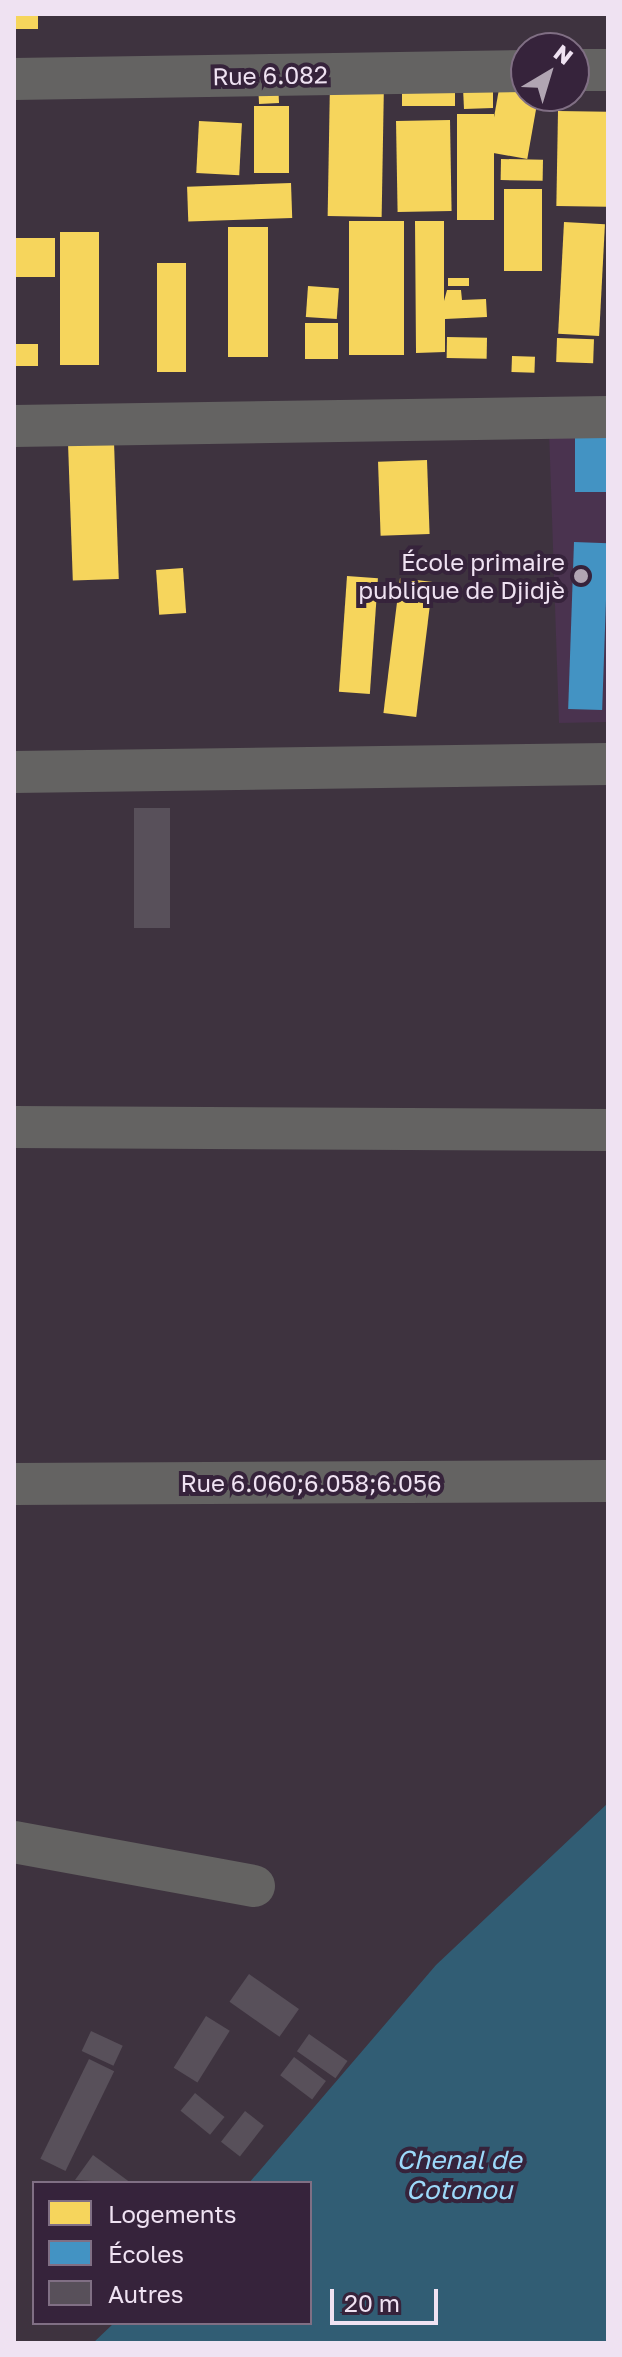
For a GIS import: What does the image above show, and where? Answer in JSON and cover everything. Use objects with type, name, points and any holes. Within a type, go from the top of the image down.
[{"type":"street","name":"Rue 6.082","points":[[14,79],[510,71]]},
{"type":"street","points":[[14,426],[608,417]]},
{"type":"street","points":[[14,772],[608,764]]},
{"type":"street","points":[[14,1127],[608,1130]]},
{"type":"street","name":"Rue 6.060;6.058;6.056","points":[[14,1484],[608,1481]]},
{"type":"street","points":[[14,1842],[254,1886]]},
{"type":"shaded area","name":"École primaire publique de Djidjè","points":[[549,430],[608,430],[608,722],[559,723]]},
{"type":"water","name":"Chenal de Cotonou","points":[[608,1803],[608,2343],[93,2343],[112,2325],[312,2325],[312,2181],[251,2181],[436,1965]]},
{"type":"building: Logements","points":[[14,14],[38,14],[38,29],[14,29]]},
{"type":"building: Logements","points":[[493,73],[493,108],[464,109],[463,88]]},
{"type":"building: Logements","points":[[330,81],[384,82],[382,217],[328,216]]},
{"type":"building: Logements","points":[[278,83],[279,103],[259,104],[258,84]]},
{"type":"building: Logements","points":[[499,89],[510,91],[510,112],[536,112],[527,159],[488,152]]},
{"type":"building: Logements","points":[[402,90],[455,90],[455,106],[402,106]]},
{"type":"building: Logements","points":[[254,106],[289,106],[289,173],[254,173]]},
{"type":"building: Logements","points":[[558,112],[608,112],[606,207],[556,206]]},
{"type":"building: Logements","points":[[457,114],[494,114],[494,220],[457,220]]},
{"type":"building: Logements","points":[[450,120],[452,211],[398,212],[396,121]]},
{"type":"building: Logements","points":[[199,121],[242,123],[239,175],[196,173]]},
{"type":"building: Logements","points":[[501,159],[543,160],[543,181],[501,180]]},
{"type":"building: Logements","points":[[291,183],[292,218],[188,222],[187,187]]},
{"type":"building: Logements","points":[[504,189],[542,189],[542,271],[504,271]]},
{"type":"building: Logements","points":[[349,221],[404,221],[404,355],[349,355]]},
{"type":"building: Logements","points":[[415,221],[444,221],[444,301],[447,290],[461,290],[462,300],[486,299],[487,317],[445,319],[445,352],[416,353]]},
{"type":"building: Logements","points":[[564,222],[605,224],[599,336],[558,334]]},
{"type":"building: Logements","points":[[228,227],[268,227],[268,357],[228,357]]},
{"type":"building: Logements","points":[[60,232],[99,232],[99,365],[60,365]]},
{"type":"building: Logements","points":[[14,238],[55,238],[55,277],[14,277]]},
{"type":"building: Logements","points":[[157,263],[186,263],[186,372],[157,372]]},
{"type":"building: Logements","points":[[448,278],[469,278],[469,286],[448,286]]},
{"type":"building: Logements","points":[[308,286],[339,288],[337,319],[306,317]]},
{"type":"building: Logements","points":[[305,323],[338,323],[338,359],[305,359]]},
{"type":"building: Logements","points":[[447,337],[487,338],[487,359],[447,358]]},
{"type":"building: Logements","points":[[557,338],[594,339],[593,363],[556,362]]},
{"type":"building: Logements","points":[[14,344],[38,344],[38,366],[14,366]]},
{"type":"building: Logements","points":[[512,356],[535,357],[534,373],[511,372]]},
{"type":"building: Logements","points":[[114,442],[119,579],[73,581],[68,444]]},
{"type":"building: Logements","points":[[427,460],[430,534],[381,536],[378,462]]},
{"type":"building: Logements","points":[[183,568],[186,613],[159,615],[156,570]]},
{"type":"building: Logements","points":[[347,576],[378,578],[370,694],[339,692]]},
{"type":"building: Logements","points":[[400,578],[433,582],[416,717],[383,713]]},
{"type":"building: Écoles","points":[[575,432],[608,432],[608,492],[575,492]]},
{"type":"building: Écoles","points":[[574,542],[608,543],[602,710],[568,709]]},
{"type":"building: Autres","points":[[134,808],[170,808],[170,928],[134,928]]},
{"type":"building: Autres","points":[[249,1974],[299,2009],[279,2037],[229,2002]]},
{"type":"building: Autres","points":[[206,2016],[230,2031],[197,2083],[174,2068]]},
{"type":"building: Autres","points":[[91,2031],[123,2046],[113,2066],[82,2051]]},
{"type":"building: Autres","points":[[309,2034],[348,2061],[335,2078],[297,2051]]},
{"type":"building: Autres","points":[[294,2057],[326,2081],[312,2099],[280,2075]]},
{"type":"building: Autres","points":[[89,2059],[114,2071],[66,2171],[40,2159]]},
{"type":"building: Autres","points":[[195,2093],[225,2117],[210,2135],[181,2111]]},
{"type":"building: Autres","points":[[245,2111],[264,2126],[240,2157],[221,2142]]},
{"type":"building: Autres","points":[[93,2155],[128,2181],[94,2181],[75,2180]]},
{"type":"place","name":"École primaire publique de Djidjè","points":[[581,576]]}]
